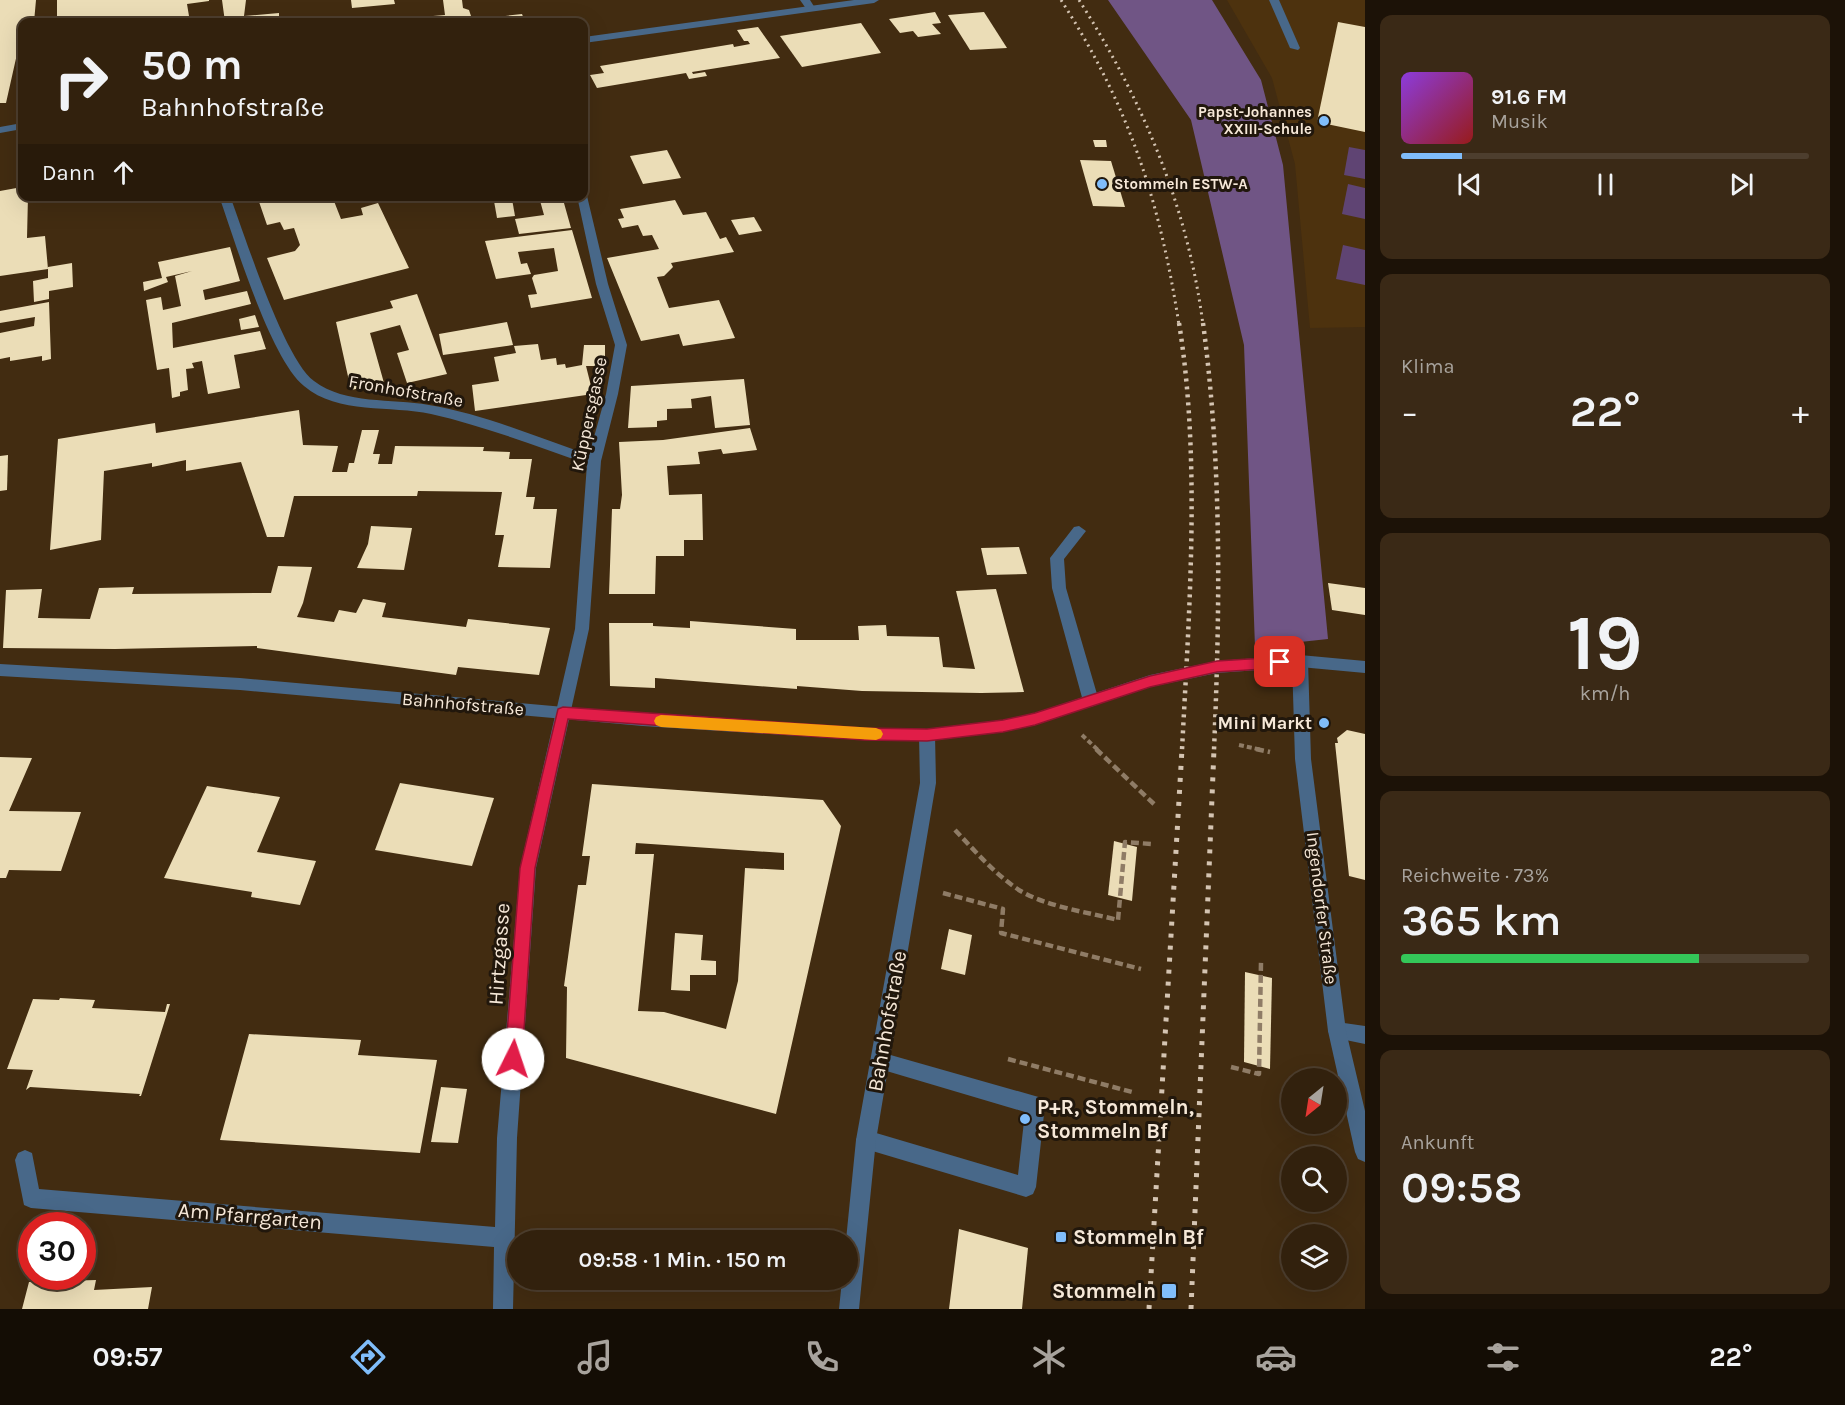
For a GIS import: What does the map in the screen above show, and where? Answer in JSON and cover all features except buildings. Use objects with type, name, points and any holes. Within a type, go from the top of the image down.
[{"type":"street","points":[[588,39],[807,4],[874,0]]},
{"type":"street","points":[[1274,0],[1295,48]]},
{"type":"street","points":[[0,130],[18,127]]},
{"type":"street","name":"Fronhofstraße","points":[[226,201],[275,331],[298,372],[309,384],[330,395],[358,402],[429,409],[594,460]]},
{"type":"street","name":"Küppersgasse","points":[[563,713],[582,629],[594,460],[618,369],[621,345],[602,284],[583,201]]},
{"type":"street","points":[[1079,531],[1057,558],[1059,588],[1091,701]]},
{"type":"street","points":[[1300,661],[1365,667]]},
{"type":"street","name":"Bahnhofstraße","points":[[0,670],[229,683],[563,713],[864,734],[927,735],[1003,726],[1035,719],[1150,681],[1217,667],[1300,661]]},
{"type":"street","name":"Ingendorfer Straße","points":[[1300,661],[1303,759],[1337,1031],[1365,1152]]},
{"type":"street","name":"Hirtzgasse","points":[[502,1309],[506,1238],[507,1138],[528,868],[563,713]]},
{"type":"street","name":"Bahnhofstraße","points":[[849,1309],[866,1140],[928,783],[927,735]]},
{"type":"street","points":[[1337,1031],[1365,1035]]},
{"type":"street","points":[[866,1140],[1026,1187],[1035,1105],[880,1061]]},
{"type":"street","name":"Am Pfarrgarten","points":[[25,1160],[32,1198],[506,1238]]},
{"type":"path","points":[[1071,736],[1081,734],[1154,804]]},
{"type":"path","points":[[920,822],[957,831],[984,861],[1016,888],[1035,898],[1118,920],[1125,842],[1150,844]]},
{"type":"path","points":[[952,896],[1003,909],[1001,933],[1141,969]]},
{"type":"path","points":[[1231,1067],[1259,1074],[1261,962]]},
{"type":"shaded area","points":[[1108,0],[1212,0],[1261,80],[1283,165],[1328,639],[1255,647],[1244,345],[1191,120]]},
{"type":"shaded area","name":"Papst-Johannes XXIII-Schule","points":[[1227,0],[1365,0],[1365,327],[1310,328],[1295,164],[1272,78]]},
{"type":"shaded area","points":[[1349,147],[1365,150],[1365,179],[1344,175]]},
{"type":"shaded area","points":[[1348,184],[1365,188],[1365,219],[1342,214]]},
{"type":"shaded area","points":[[1343,245],[1365,250],[1365,285],[1336,279]]},
{"type":"railway","points":[[1061,0],[1105,78],[1138,156],[1162,237],[1179,325]]},
{"type":"railway","points":[[1079,0],[1123,76],[1159,155],[1186,238],[1203,325]]},
{"type":"railway","points":[[1179,323],[1186,375],[1191,482],[1190,591],[1182,750]]},
{"type":"railway","points":[[1203,323],[1214,430],[1218,536],[1214,750]]},
{"type":"railway","points":[[1149,1309],[1182,749]]},
{"type":"railway","points":[[1191,1309],[1214,749]]},
{"type":"slow traffic","points":[[661,721],[876,734]]},
{"type":"place","name":"Papst-Johannes XXIII-Schule","points":[[1324,121]]},
{"type":"place","name":"Stommeln ESTW-A","points":[[1102,184]]},
{"type":"place","name":"Mini Markt","points":[[1324,723]]},
{"type":"place","name":"P+R, Stommeln, Stommeln Bf","points":[[1025,1119]]},
{"type":"place","name":"Stommeln Bf","points":[[1061,1237]]},
{"type":"place","name":"Stommeln","points":[[1169,1291]]},
{"type":"route","points":[[513,1059],[528,868],[563,713],[864,734],[927,735],[1003,726],[1035,719],[1150,681],[1217,667],[1280,662]]}]
